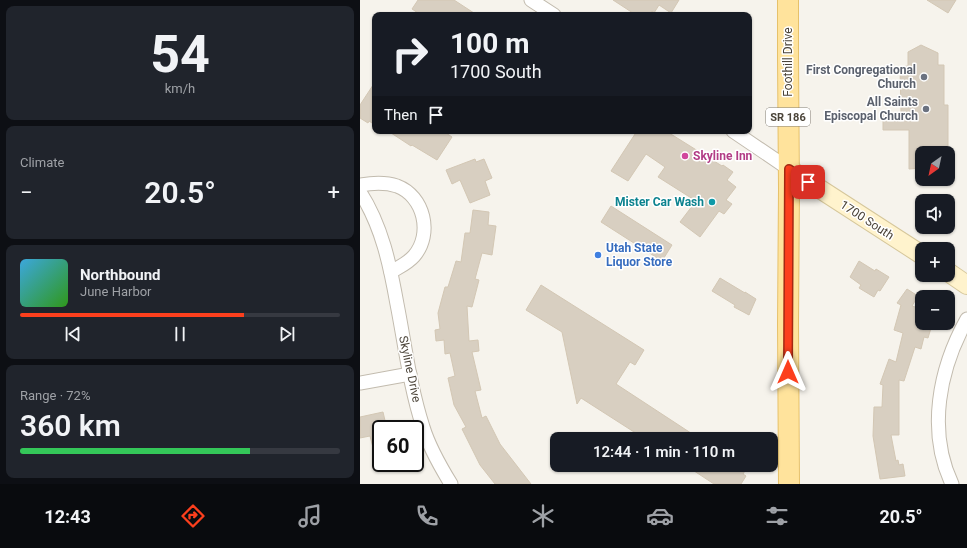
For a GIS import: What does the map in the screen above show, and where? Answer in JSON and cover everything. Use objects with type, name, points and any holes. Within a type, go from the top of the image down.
[{"type":"main road","name":"Foothill Drive","points":[[788,0],[789,484]]},
{"type":"street","points":[[531,0],[549,12]]},
{"type":"street","name":"1700 South","points":[[737,134],[915,250]]},
{"type":"street","points":[[360,185],[388,183],[398,186],[408,192],[416,201],[421,211],[424,223],[424,235],[420,247],[407,262],[391,272]]},
{"type":"street","name":"Skyline Drive","points":[[360,192],[373,216],[382,239],[391,272],[410,374],[427,440],[442,471],[451,484]]},
{"type":"street","points":[[955,277],[967,285]]},
{"type":"street","points":[[952,484],[947,474],[940,443],[939,407],[941,388],[946,369],[960,332],[967,320]]},
{"type":"street","points":[[360,383],[410,374]]},
{"type":"building","points":[[418,0],[454,0],[472,12],[416,12],[412,9]]},
{"type":"building","points":[[613,0],[679,0],[672,12],[659,5],[655,12],[631,12]]},
{"type":"building","points":[[927,0],[956,0],[948,13]]},
{"type":"building","name":"All Saints Episcopal Church","points":[[921,45],[938,53],[938,65],[944,65],[944,105],[948,105],[948,146],[915,146],[915,169],[909,169],[909,130],[883,130],[883,113],[901,113],[900,67],[908,66],[908,52]]},
{"type":"building","points":[[372,87],[372,123],[369,121],[368,123],[360,118],[360,105]]},
{"type":"building","points":[[393,134],[448,134],[452,137],[437,160],[412,145],[411,146]]},
{"type":"building","points":[[635,134],[671,134],[733,172],[727,180],[736,187],[726,200],[732,204],[724,214],[719,211],[700,237],[680,222],[696,201],[658,177],[665,167],[646,154],[628,181],[611,171]]},
{"type":"building","points":[[475,159],[476,162],[484,159],[492,178],[485,181],[490,195],[470,203],[460,180],[452,184],[446,170]]},
{"type":"building","points":[[611,206],[672,245],[662,261],[601,222]]},
{"type":"building","points":[[473,210],[489,212],[488,225],[496,226],[492,255],[482,253],[475,279],[479,280],[472,307],[467,306],[469,341],[478,340],[479,351],[472,352],[481,390],[475,391],[482,418],[486,416],[500,444],[531,484],[495,484],[480,465],[462,429],[466,427],[454,405],[448,378],[455,376],[450,353],[445,354],[444,340],[436,341],[435,330],[440,329],[438,313],[445,287],[448,287],[456,261],[461,262],[465,233],[470,233]]},
{"type":"building","points":[[859,261],[875,271],[876,269],[889,277],[874,297],[859,288],[861,285],[850,277]]},
{"type":"building","points":[[720,278],[756,299],[749,315],[734,307],[735,305],[712,291]]},
{"type":"building","points":[[541,285],[644,350],[635,365],[630,362],[616,384],[689,432],[634,432],[581,398],[577,404],[562,332],[526,310]]},
{"type":"building","points":[[907,289],[915,294],[915,301],[912,306],[915,307],[915,330],[930,330],[928,338],[924,337],[921,349],[915,347],[904,381],[899,380],[899,435],[891,435],[896,461],[898,460],[899,465],[903,464],[905,476],[880,479],[873,436],[874,407],[882,407],[883,385],[880,384],[889,359],[896,362],[903,333],[894,330],[901,305],[897,303]]},
{"type":"building","points":[[383,412],[385,420],[372,420],[372,444],[370,436],[360,438],[360,417]]},
{"type":"building","points":[[696,472],[744,472],[743,474],[746,476],[741,484],[714,484]]},
{"type":"place","name":"First Congregational Church","points":[[924,77]]},
{"type":"place","name":"All Saints Episcopal Church","points":[[926,109]]},
{"type":"place","name":"Skyline Inn","points":[[685,156]]},
{"type":"place","name":"Mister Car Wash","points":[[712,202]]},
{"type":"place","name":"Utah State Liquor Store","points":[[598,255]]},
{"type":"route","points":[[788,372],[789,169],[808,182]]}]
